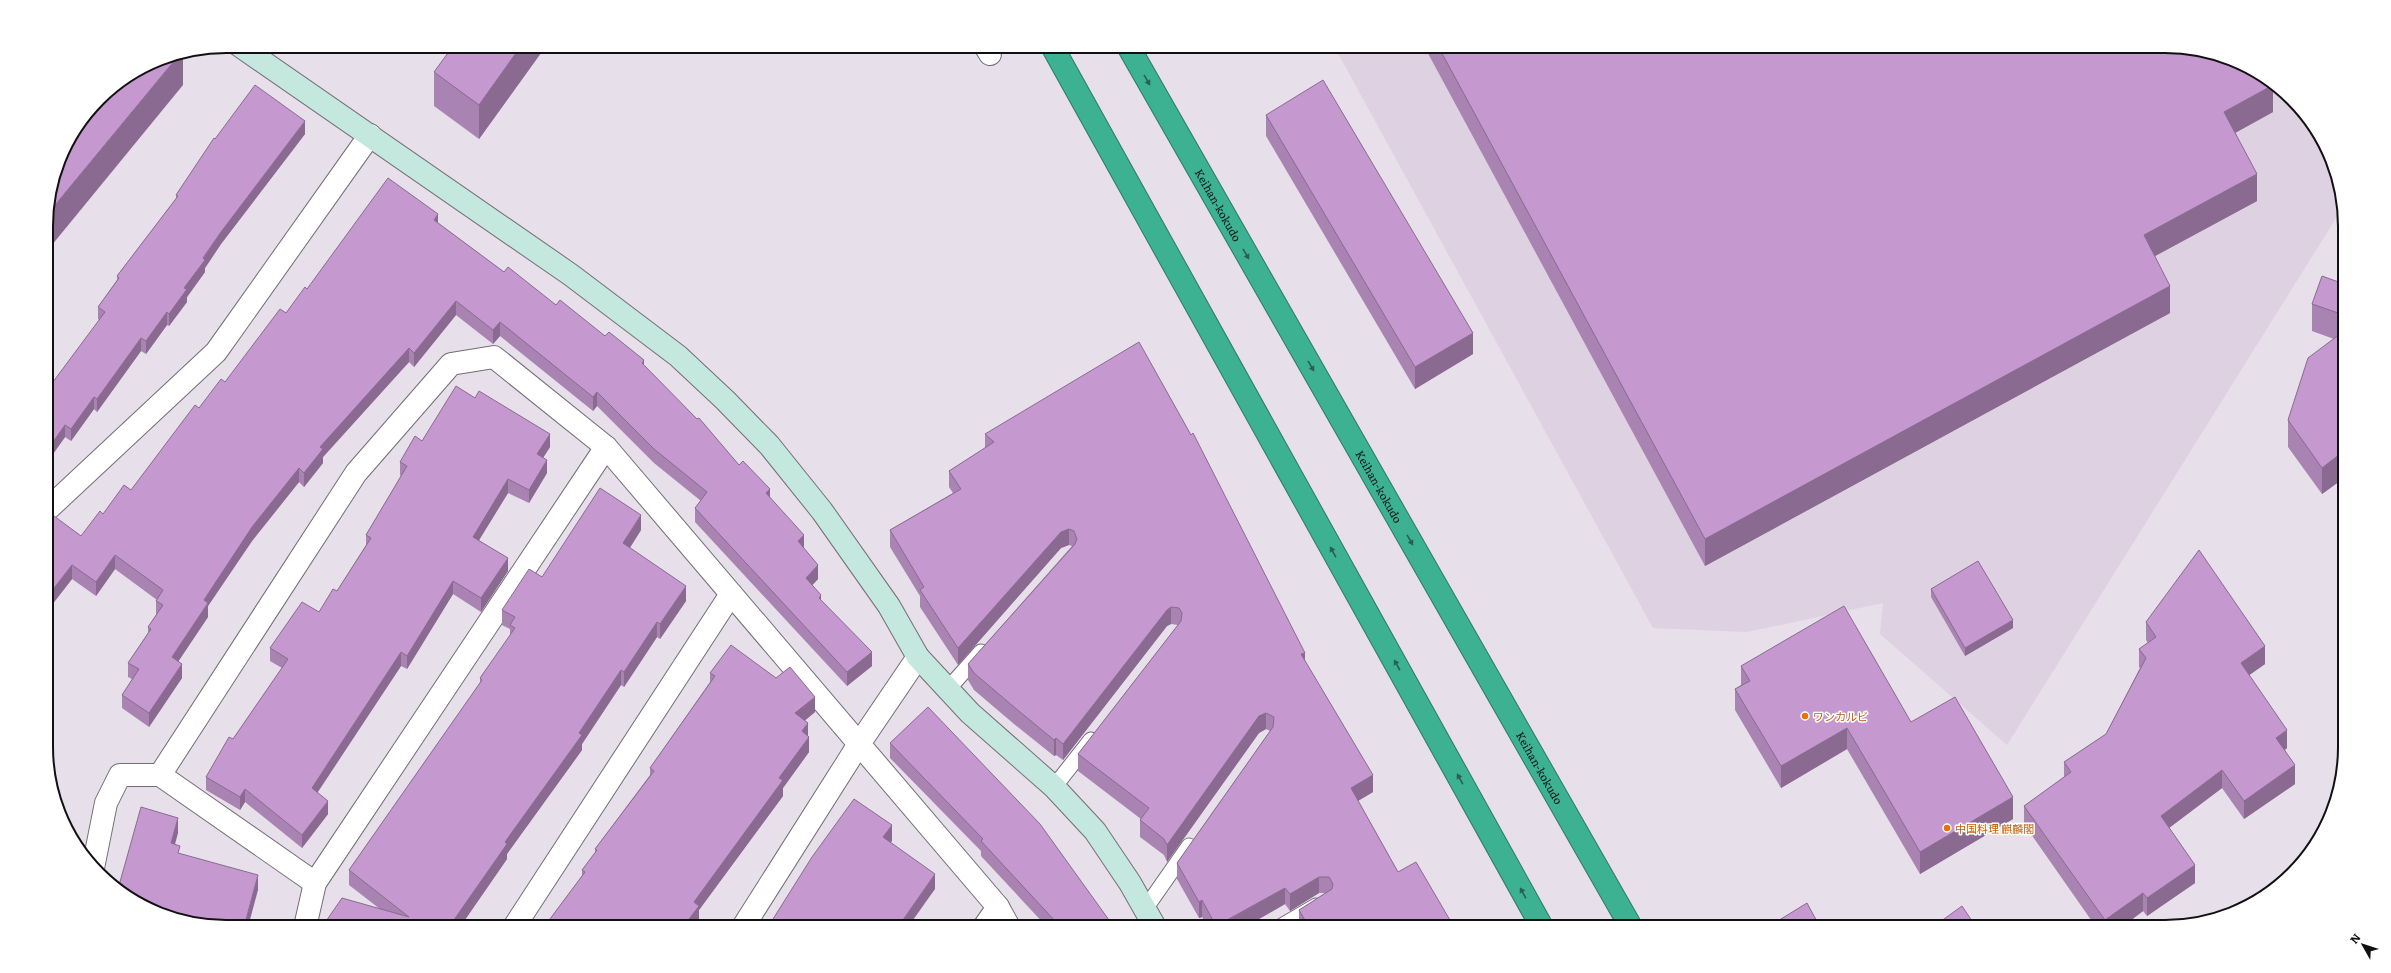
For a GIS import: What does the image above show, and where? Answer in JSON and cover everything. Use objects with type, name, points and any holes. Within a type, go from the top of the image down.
[{"type":"highway","points":[[1056,53],[1538,920]]},
{"type":"highway","name":"Keihan-kokudo","points":[[1132,53],[1627,920]]},
{"type":"street","points":[[250,53],[571,275],[678,356],[725,400],[769,444],[822,511],[889,606],[918,657],[970,712],[1054,787],[1095,831],[1150,918]]},
{"type":"street","points":[[53,504],[216,352],[370,135]]},
{"type":"street","points":[[160,775],[356,473],[451,364],[494,357],[606,447],[998,907],[1005,920]]},
{"type":"street","points":[[307,920],[315,883],[606,447]]},
{"type":"street","points":[[519,920],[730,594]]},
{"type":"street","points":[[747,920],[859,744],[918,657]]},
{"type":"street","points":[[95,859],[106,803],[120,775],[160,775],[315,883]]},
{"type":"street","points":[[989,920],[998,907]]},
{"type":"lane","points":[[948,689],[990,642]]},
{"type":"lane","points":[[1054,787],[1098,731]]},
{"type":"lane","points":[[1150,918],[1198,833]]},
{"type":"lane","points":[[1292,920],[1324,901]]},
{"type":"shaded area","points":[[1338,53],[2176,53],[2198,56],[2231,66],[2261,82],[2279,96],[2295,112],[2309,130],[2325,160],[2335,193],[2338,215],[2007,745],[1880,634],[1883,603],[1747,632],[1653,628]]},
{"type":"building","points":[[448,53],[516,53],[479,105],[434,72]]},
{"type":"building","points":[[1442,53],[2176,53],[2198,56],[2231,66],[2251,76],[2268,88],[2224,112],[2257,174],[2144,235],[2170,286],[1705,539]]},
{"type":"building","points":[[174,61],[54,207],[56,193],[66,160],[82,130],[96,112],[112,96],[130,82],[160,66]]},
{"type":"building","points":[[1323,80],[1473,333],[1415,367],[1266,115]]},
{"type":"building","points":[[255,85],[305,121],[221,232],[203,258],[205,260],[184,288],[187,289],[169,314],[167,312],[146,341],[141,338],[97,399],[94,397],[71,429],[65,425],[53,442],[53,382],[105,312],[98,307],[119,278],[117,276],[178,196],[176,195],[214,138],[215,139]]},
{"type":"building","points":[[388,178],[438,214],[434,220],[504,272],[508,267],[556,305],[560,300],[605,336],[609,332],[644,360],[642,363],[697,419],[699,418],[739,465],[743,461],[770,489],[766,493],[804,535],[798,541],[818,565],[806,578],[821,595],[819,598],[872,652],[847,672],[695,508],[707,492],[654,449],[597,392],[593,397],[500,322],[493,330],[456,301],[414,353],[409,348],[320,447],[323,449],[304,473],[299,468],[252,527],[204,600],[208,603],[172,657],[182,664],[149,713],[122,695],[139,669],[128,663],[151,629],[148,627],[163,605],[156,601],[163,590],[115,555],[96,582],[72,565],[53,589],[53,515],[81,536],[100,511],[103,514],[124,485],[131,490],[195,405],[199,408],[221,379],[225,382],[280,309],[286,313],[305,287],[307,289]]},
{"type":"building","points":[[2322,276],[2338,282],[2338,313],[2312,304]]},
{"type":"building","points":[[2338,336],[2338,456],[2322,468],[2288,420],[2308,358]]},
{"type":"building","points":[[1139,342],[1191,435],[1193,433],[1305,653],[1301,654],[1373,775],[1351,788],[1398,872],[1416,862],[1450,920],[1305,920],[1299,910],[1332,889],[1333,884],[1329,877],[1319,877],[1290,894],[1285,888],[1227,920],[1213,920],[1202,900],[1199,902],[1177,863],[1273,727],[1274,717],[1266,713],[1259,716],[1167,845],[1164,839],[1140,820],[1149,808],[1078,754],[1181,621],[1182,613],[1179,608],[1171,607],[1167,610],[1063,744],[1056,738],[1054,740],[974,673],[968,664],[1075,544],[1077,539],[1074,531],[1069,529],[1061,532],[958,648],[920,590],[924,587],[890,530],[961,489],[949,471],[994,442],[985,434]]},
{"type":"building","points":[[456,386],[475,398],[479,391],[550,434],[537,454],[547,460],[529,490],[508,479],[473,537],[508,558],[481,598],[453,581],[407,656],[401,652],[312,788],[328,801],[302,835],[245,789],[240,797],[206,777],[229,737],[233,739],[288,659],[270,648],[302,602],[319,612],[333,589],[337,591],[371,538],[366,535],[407,466],[400,462],[415,436],[422,441]]},
{"type":"building","points":[[600,488],[641,515],[623,543],[686,586],[660,624],[657,622],[624,672],[621,670],[579,733],[582,735],[505,842],[507,844],[454,920],[327,920],[342,898],[409,917],[349,870],[482,680],[480,678],[515,628],[510,625],[515,617],[502,610],[529,569],[542,577]]},
{"type":"building","points":[[2199,550],[2265,646],[2241,663],[2287,730],[2276,738],[2295,765],[2244,801],[2222,770],[2161,816],[2195,865],[2147,898],[2143,893],[2105,920],[2024,806],[2071,772],[2064,762],[2106,734],[2146,658],[2139,649],[2156,637],[2146,622]]},
{"type":"building","points":[[1978,561],[2013,620],[1965,648],[1931,589]]},
{"type":"building","points":[[1844,606],[1911,722],[1955,697],[2013,797],[1920,852],[1847,728],[1781,766],[1735,689],[1750,681],[1741,666]]},
{"type":"building","points":[[731,645],[776,678],[790,667],[815,697],[795,713],[808,723],[802,731],[809,737],[779,778],[783,780],[694,902],[699,906],[688,920],[549,920],[585,872],[582,870],[597,850],[595,849],[654,771],[650,768],[715,676],[710,673]]},
{"type":"building","points":[[928,707],[1040,824],[1109,920],[1054,920],[981,841],[983,839],[890,743]]},
{"type":"building","points":[[854,799],[892,825],[883,837],[935,874],[903,920],[772,920],[812,857]]},
{"type":"building","points":[[141,807],[178,818],[171,843],[180,846],[178,853],[258,875],[246,920],[204,919],[171,911],[140,897],[120,883]]},
{"type":"building","points":[[1807,903],[1816,920],[1779,920]]},
{"type":"building","points":[[1962,906],[1971,920],[1943,920]]},
{"type":"place","name":"ワンカルビ","points":[[1805,716]]},
{"type":"place","name":"中国料理 麒麟閣","points":[[1947,828]]}]
